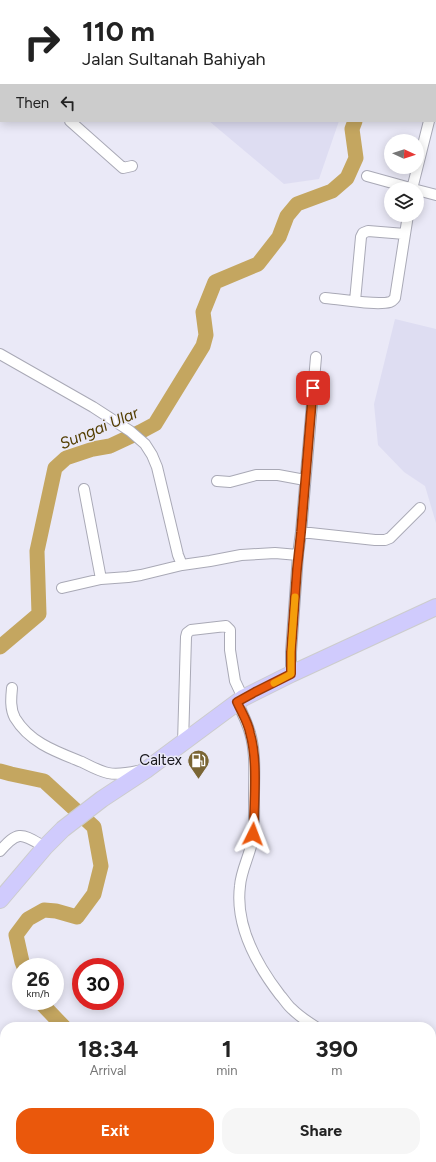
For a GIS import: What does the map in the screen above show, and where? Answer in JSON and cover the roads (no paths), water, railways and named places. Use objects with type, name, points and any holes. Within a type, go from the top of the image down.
[{"type":"main road","points":[[0,900],[45,846],[64,829],[102,799],[146,770],[240,700],[291,674],[381,634],[436,607]]},
{"type":"street","points":[[71,122],[123,168],[132,166]]},
{"type":"street","points":[[415,182],[430,122]]},
{"type":"street","points":[[367,176],[388,182]]},
{"type":"street","points":[[424,192],[436,195]]},
{"type":"street","points":[[325,298],[380,303],[390,302],[393,300],[395,298],[407,222]]},
{"type":"street","points":[[356,301],[361,237],[363,233],[368,230],[405,234]]},
{"type":"street","points":[[0,354],[93,407],[130,431],[145,444],[157,467],[178,555],[182,565]]},
{"type":"street","points":[[291,674],[291,652],[298,555],[316,357]]},
{"type":"street","points":[[217,481],[230,482],[256,475],[278,476],[305,480]]},
{"type":"street","points":[[84,490],[101,579]]},
{"type":"street","points":[[301,532],[385,540],[390,538],[420,508]]},
{"type":"street","points":[[62,588],[101,579],[128,577],[182,565],[241,555],[275,553],[298,555]]},
{"type":"street","points":[[183,743],[187,633],[190,630],[226,626],[230,630],[230,650],[235,681],[251,734],[254,759],[254,831],[240,886],[240,908],[242,920],[247,938],[268,978],[291,1009],[308,1022]]},
{"type":"street","points":[[12,688],[10,701],[14,717],[27,733],[45,746],[59,754],[107,773],[124,774],[146,770]]},
{"type":"street","points":[[0,851],[12,838],[19,836],[26,836],[45,846]]},
{"type":"waterway","name":"Sungai Ular","points":[[0,647],[39,614],[37,551],[55,468],[66,458],[93,449],[110,446],[155,424],[203,346],[206,335],[203,312],[215,282],[258,264],[279,237],[287,216],[297,204],[332,191],[347,178],[356,158],[352,129],[355,122]]},
{"type":"waterway","name":"Sungai Ular","points":[[0,771],[44,781],[94,827],[101,866],[94,894],[77,917],[56,911],[44,910],[28,919],[16,935],[21,958]]},
{"type":"waterway","name":"Sungai Ular","points":[[48,1010],[59,1022]]},
{"type":"place","name":"Caltex","points":[[198,780]]}]
